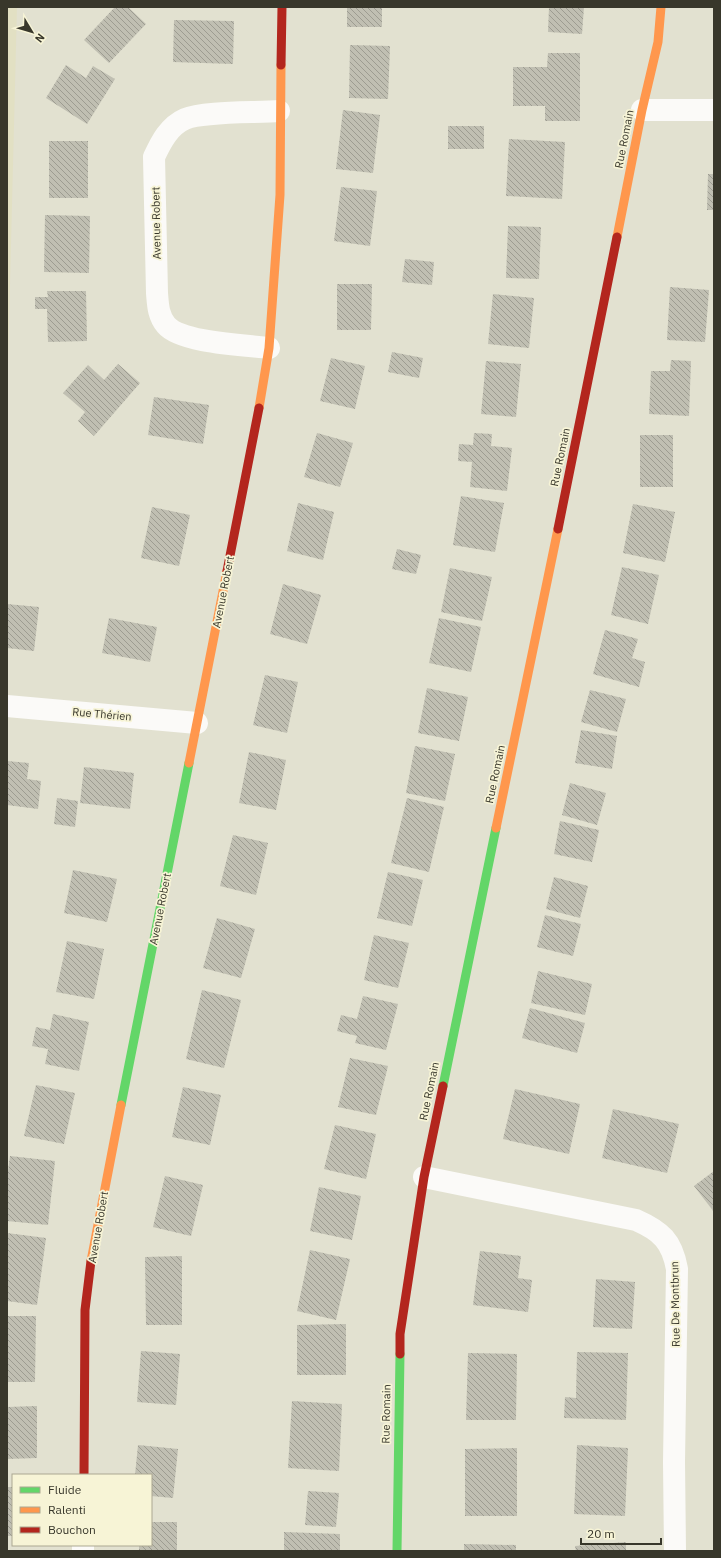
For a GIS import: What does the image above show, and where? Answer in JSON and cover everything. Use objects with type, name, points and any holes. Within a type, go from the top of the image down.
[{"type":"street","name":"Avenue Robert","points":[[84,1474],[85,1310],[94,1241],[257,421],[269,348],[280,195],[282,7]]},
{"type":"street","name":"Rue Romain","points":[[397,1551],[400,1334],[424,1177],[611,270],[642,110],[658,42],[661,7]]},
{"type":"street","points":[[642,110],[714,110]]},
{"type":"street","name":"Avenue Robert","points":[[269,348],[196,339],[181,335],[167,326],[159,312],[157,293],[154,157],[162,141],[172,129],[184,120],[202,116],[280,111]]},
{"type":"street","name":"Rue Thérien","points":[[7,706],[197,723]]},
{"type":"street","name":"Rue De Montbrun","points":[[424,1177],[636,1220],[651,1227],[664,1237],[674,1252],[676,1269],[674,1551]]},
{"type":"shaded area","points":[[7,7],[17,7],[7,404]]},
{"type":"building","points":[[115,7],[128,7],[146,24],[109,63],[84,40]]},
{"type":"building","points":[[347,7],[382,7],[382,27],[347,27]]},
{"type":"building","points":[[549,7],[584,7],[582,34],[548,32]]},
{"type":"building","points":[[174,20],[234,21],[233,64],[173,62]]},
{"type":"building","points":[[350,45],[390,46],[388,99],[349,98]]},
{"type":"building","points":[[548,53],[580,53],[580,121],[545,121],[545,106],[513,106],[513,67],[547,67]]},
{"type":"building","points":[[66,65],[86,78],[93,66],[115,79],[87,124],[46,98]]},
{"type":"building","points":[[343,110],[380,115],[373,173],[336,169]]},
{"type":"building","points":[[448,126],[484,126],[484,149],[448,149]]},
{"type":"building","points":[[509,139],[565,142],[562,199],[506,196]]},
{"type":"building","points":[[49,141],[88,141],[88,198],[49,198]]},
{"type":"building","points":[[708,174],[714,174],[714,210],[707,210]]},
{"type":"building","points":[[341,187],[377,191],[370,246],[334,241]]},
{"type":"building","points":[[45,215],[90,216],[89,273],[44,272]]},
{"type":"building","points":[[508,226],[541,227],[539,279],[506,278]]},
{"type":"building","points":[[405,259],[434,262],[432,285],[402,282]]},
{"type":"building","points":[[337,284],[372,284],[371,330],[337,330]]},
{"type":"building","points":[[670,287],[709,290],[705,342],[667,340]]},
{"type":"building","points":[[47,291],[86,291],[87,341],[48,342],[47,309],[35,309],[35,297],[48,297]]},
{"type":"building","points":[[493,294],[534,298],[529,348],[488,344]]},
{"type":"building","points":[[392,352],[423,358],[419,378],[388,372]]},
{"type":"building","points":[[331,358],[365,366],[355,409],[320,401]]},
{"type":"building","points":[[671,360],[691,361],[689,416],[649,414],[651,371],[670,371]]},
{"type":"building","points":[[486,361],[521,364],[516,417],[481,414]]},
{"type":"building","points":[[118,364],[140,383],[94,436],[78,421],[85,412],[63,393],[88,365],[104,380]]},
{"type":"building","points":[[154,397],[209,405],[203,444],[148,435]]},
{"type":"building","points":[[317,433],[353,443],[340,487],[304,477]]},
{"type":"building","points":[[474,433],[492,434],[491,446],[512,448],[507,491],[470,487],[472,462],[458,461],[459,444],[473,445]]},
{"type":"building","points":[[640,435],[673,435],[673,487],[640,487]]},
{"type":"building","points":[[461,496],[504,503],[495,552],[453,545]]},
{"type":"building","points":[[298,503],[334,512],[323,560],[287,551]]},
{"type":"building","points":[[633,504],[675,512],[665,562],[623,553]]},
{"type":"building","points":[[152,507],[190,515],[179,566],[141,558]]},
{"type":"building","points":[[397,549],[421,555],[416,574],[392,569]]},
{"type":"building","points":[[622,567],[659,575],[648,624],[611,615]]},
{"type":"building","points":[[450,568],[492,577],[482,621],[441,612]]},
{"type":"building","points":[[283,584],[321,595],[307,644],[270,634]]},
{"type":"building","points":[[7,604],[39,607],[34,651],[7,648]]},
{"type":"building","points":[[109,618],[157,627],[150,662],[102,653]]},
{"type":"building","points":[[439,618],[481,627],[471,672],[429,663]]},
{"type":"building","points":[[605,630],[638,639],[632,658],[645,662],[639,687],[593,674]]},
{"type":"building","points":[[265,675],[298,682],[287,733],[253,725]]},
{"type":"building","points":[[427,688],[468,697],[459,741],[418,733]]},
{"type":"building","points":[[590,690],[626,699],[617,732],[581,722]]},
{"type":"building","points":[[581,730],[617,736],[612,769],[575,763]]},
{"type":"building","points":[[415,746],[455,754],[445,801],[406,793]]},
{"type":"building","points":[[249,752],[286,760],[276,810],[239,803]]},
{"type":"building","points":[[7,761],[29,763],[27,779],[41,781],[38,809],[7,805]]},
{"type":"building","points":[[84,767],[134,773],[130,809],[80,803]]},
{"type":"building","points":[[570,783],[606,793],[597,825],[562,815]]},
{"type":"building","points":[[57,798],[78,801],[75,827],[54,824]]},
{"type":"building","points":[[407,798],[444,807],[429,872],[391,863]]},
{"type":"building","points":[[560,821],[599,830],[592,862],[554,854]]},
{"type":"building","points":[[233,835],[268,843],[256,895],[220,886]]},
{"type":"building","points":[[73,870],[117,879],[107,922],[64,913]]},
{"type":"building","points":[[388,872],[423,880],[412,926],[377,918]]},
{"type":"building","points":[[554,877],[588,886],[580,918],[546,909]]},
{"type":"building","points":[[545,915],[581,924],[573,956],[537,947]]},
{"type":"building","points":[[217,918],[255,929],[241,978],[203,968]]},
{"type":"building","points":[[374,935],[409,943],[398,988],[364,980]]},
{"type":"building","points":[[67,941],[104,949],[94,999],[56,992]]},
{"type":"building","points":[[538,971],[592,984],[585,1015],[531,1003]]},
{"type":"building","points":[[202,990],[241,1000],[224,1068],[186,1059]]},
{"type":"building","points":[[363,996],[398,1004],[386,1050],[355,1043],[357,1036],[337,1031],[341,1015],[357,1019]]},
{"type":"building","points":[[530,1008],[585,1023],[577,1053],[522,1038]]},
{"type":"building","points":[[53,1014],[89,1022],[79,1071],[45,1064],[48,1049],[32,1046],[36,1027],[50,1030]]},
{"type":"building","points":[[350,1058],[388,1066],[376,1115],[338,1107]]},
{"type":"building","points":[[36,1085],[75,1093],[64,1144],[24,1136]]},
{"type":"building","points":[[183,1087],[221,1095],[210,1145],[172,1137]]},
{"type":"building","points":[[515,1089],[580,1104],[569,1154],[503,1139]]},
{"type":"building","points":[[613,1109],[679,1124],[667,1173],[602,1158]]},
{"type":"building","points":[[335,1125],[376,1134],[366,1179],[324,1169]]},
{"type":"building","points":[[10,1156],[55,1161],[48,1225],[7,1221],[7,1179]]},
{"type":"building","points":[[714,1171],[714,1212],[694,1186]]},
{"type":"building","points":[[165,1176],[203,1185],[191,1236],[153,1227]]},
{"type":"building","points":[[319,1187],[361,1196],[352,1240],[310,1231]]},
{"type":"building","points":[[7,1233],[46,1238],[37,1305],[7,1301]]},
{"type":"building","points":[[310,1250],[350,1259],[336,1320],[297,1311]]},
{"type":"building","points":[[480,1251],[521,1256],[518,1278],[532,1280],[528,1312],[473,1305]]},
{"type":"building","points":[[182,1256],[182,1325],[146,1325],[145,1257]]},
{"type":"building","points":[[596,1279],[635,1282],[632,1329],[593,1327]]},
{"type":"building","points":[[7,1316],[36,1316],[35,1382],[7,1382]]},
{"type":"building","points":[[346,1324],[346,1375],[297,1375],[297,1325]]},
{"type":"building","points":[[141,1351],[180,1354],[176,1405],[137,1402]]},
{"type":"building","points":[[577,1352],[628,1353],[626,1420],[564,1418],[565,1397],[576,1398]]},
{"type":"building","points":[[468,1353],[517,1354],[516,1420],[466,1420]]},
{"type":"building","points":[[292,1401],[342,1404],[339,1471],[288,1468]]},
{"type":"building","points":[[37,1406],[37,1458],[7,1459],[7,1407]]},
{"type":"building","points":[[138,1445],[178,1449],[173,1498],[152,1496],[152,1474],[135,1474]]},
{"type":"building","points":[[577,1445],[628,1448],[625,1516],[574,1514]]},
{"type":"building","points":[[517,1448],[517,1516],[465,1516],[465,1449]]},
{"type":"building","points":[[7,1487],[12,1487],[12,1536],[7,1536]]},
{"type":"building","points":[[308,1491],[339,1493],[336,1527],[305,1525]]},
{"type":"building","points":[[152,1522],[177,1522],[177,1551],[139,1551],[139,1546],[152,1546]]},
{"type":"building","points":[[284,1532],[340,1534],[340,1551],[284,1551]]},
{"type":"building","points":[[626,1542],[626,1551],[576,1551],[575,1546]]},
{"type":"building","points":[[464,1544],[516,1545],[516,1551],[464,1551]]},
{"type":"traffic: fast","points":[[121,1105],[189,763]]},
{"type":"traffic: fast","points":[[443,1086],[496,828]]},
{"type":"traffic: fast","points":[[397,1551],[400,1354]]},
{"type":"traffic: slow","points":[[617,237],[642,110],[658,42],[661,7]]},
{"type":"traffic: slow","points":[[259,408],[269,348],[280,195],[281,65]]},
{"type":"traffic: slow","points":[[496,828],[558,529]]},
{"type":"traffic: slow","points":[[189,763],[227,571]]},
{"type":"traffic: slow","points":[[91,1261],[121,1105]]},
{"type":"traffic: jam","points":[[281,65],[282,7]]},
{"type":"traffic: jam","points":[[558,529],[617,237]]},
{"type":"traffic: jam","points":[[227,571],[259,408]]},
{"type":"traffic: jam","points":[[400,1354],[400,1334],[424,1177],[443,1086]]},
{"type":"traffic: jam","points":[[84,1474],[85,1310],[91,1261]]}]
